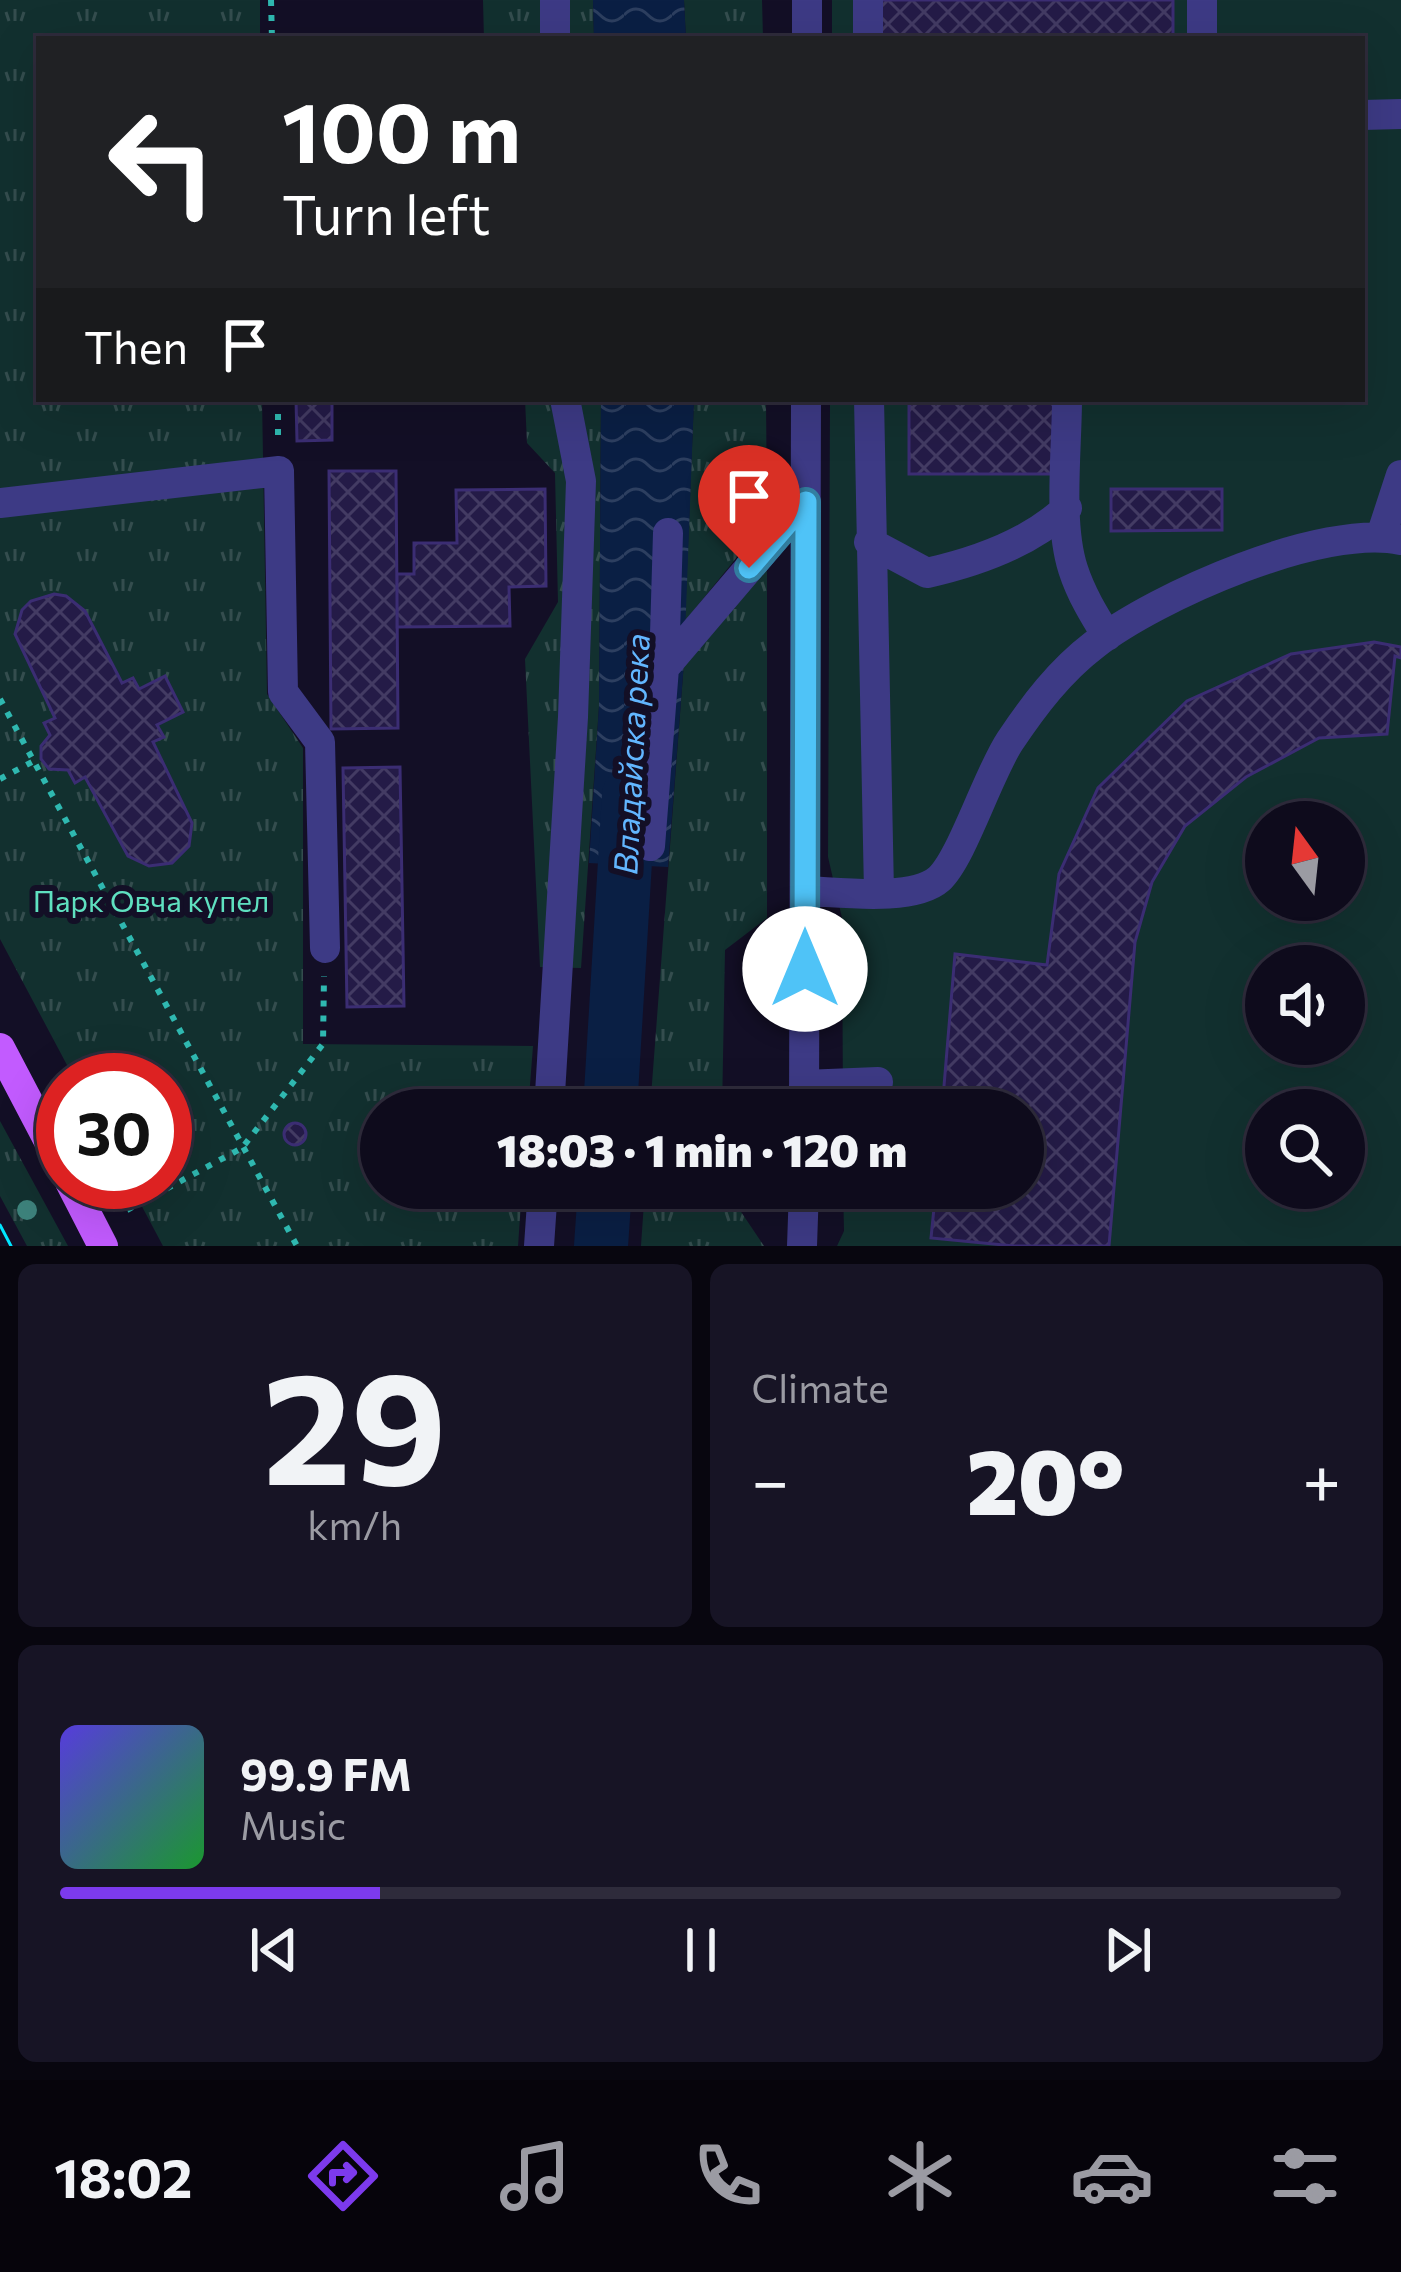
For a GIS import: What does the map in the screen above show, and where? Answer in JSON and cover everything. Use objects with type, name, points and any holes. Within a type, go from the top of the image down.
[{"type":"main road","points":[[0,1048],[36,1117]]},
{"type":"main road","points":[[84,1209],[104,1246]]},
{"type":"street","points":[[554,0],[555,36]]},
{"type":"street","points":[[807,0],[807,36]]},
{"type":"street","points":[[868,0],[868,36]]},
{"type":"street","points":[[1202,0],[1202,36]]},
{"type":"street","points":[[1365,115],[1401,115]]},
{"type":"street","points":[[550,1089],[573,717],[580,481],[566,402]]},
{"type":"street","points":[[804,1089],[806,402]]},
{"type":"street","points":[[869,402],[879,892]]},
{"type":"street","points":[[1067,402],[1066,508],[1071,564],[1084,598],[1108,637]]},
{"type":"street","points":[[0,503],[279,471],[284,692],[320,742],[325,949]]},
{"type":"street","points":[[805,891],[913,892],[938,879],[953,858],[1007,746],[1046,690],[1108,637],[1157,606],[1232,572],[1311,548],[1391,538],[1401,475]]},
{"type":"street","points":[[664,668],[806,502]]},
{"type":"street","points":[[869,542],[927,573],[969,564],[1048,526],[1066,508]]},
{"type":"street","points":[[650,846],[664,668],[668,533]]},
{"type":"street","points":[[846,1089],[878,1082]]},
{"type":"street","points":[[539,1246],[542,1209]]},
{"type":"street","points":[[802,1246],[803,1209]]},
{"type":"path","points":[[271,0],[272,36]]},
{"type":"path","points":[[278,402],[279,471]]},
{"type":"path","points":[[0,699],[297,1246]]},
{"type":"path","points":[[0,779],[32,762]]},
{"type":"path","points":[[127,1210],[242,1148],[323,1044],[325,949]]},
{"type":"green space","name":"Парк Овча купел","points":[[0,0],[260,0],[260,36],[36,36],[36,402],[262,402],[267,694],[303,748],[303,1044],[533,1046],[530,1089],[360,1089],[360,1209],[521,1209],[518,1246],[163,1246],[143,1209],[192,1209],[192,1053],[61,1053],[0,939]]},
{"type":"green space","points":[[483,0],[593,0],[594,36],[484,36]]},
{"type":"green space","points":[[684,0],[762,0],[763,36],[686,36]]},
{"type":"green space","points":[[832,0],[1401,0],[1401,1246],[837,1246],[844,1231],[843,1209],[1044,1209],[1044,1089],[843,1089],[842,918],[828,857],[830,402],[1365,402],[1365,36],[832,36]]},
{"type":"green space","points":[[525,402],[601,402],[599,706],[581,968],[540,967],[525,659],[558,602],[555,473],[527,443]]},
{"type":"green space","points":[[694,402],[766,402],[767,520],[685,621]]},
{"type":"green space","points":[[767,555],[767,918],[725,950],[722,1089],[652,1089],[684,662]]},
{"type":"green space","points":[[0,1121],[36,1187],[36,1209],[48,1209],[68,1246],[27,1246],[0,1196]]},
{"type":"green space","points":[[644,1209],[739,1209],[764,1246],[641,1246]]},
{"type":"water","points":[[593,0],[684,0],[686,36],[594,36]]},
{"type":"water","points":[[601,402],[694,402],[684,662],[668,867],[589,863],[599,706]]},
{"type":"building","points":[[881,0],[1173,0],[1173,36],[881,36]]},
{"type":"building","points":[[296,402],[332,402],[332,440],[297,441]]},
{"type":"building","points":[[909,402],[1054,402],[1054,474],[909,474]]},
{"type":"building","points":[[329,471],[396,471],[398,728],[331,729]]},
{"type":"building","points":[[545,489],[546,586],[509,587],[510,626],[397,627],[397,574],[414,574],[414,543],[457,543],[456,490]]},
{"type":"building","points":[[1111,489],[1222,489],[1222,530],[1111,531]]},
{"type":"building","points":[[54,594],[66,596],[85,611],[122,683],[133,678],[139,689],[165,676],[183,712],[157,725],[164,737],[153,742],[192,823],[189,846],[172,863],[149,866],[128,856],[85,777],[75,783],[68,770],[49,769],[41,759],[41,746],[50,735],[44,723],[55,718],[15,634],[22,610],[31,601]]},
{"type":"building","points":[[1374,642],[1401,647],[1401,658],[1395,656],[1387,734],[1319,738],[1246,777],[1185,826],[1152,882],[1135,942],[1109,1246],[1014,1246],[931,1238],[934,1209],[1044,1209],[1044,1089],[944,1089],[955,954],[1047,965],[1059,874],[1098,788],[1187,701],[1291,654]]},
{"type":"building","points":[[400,767],[404,1006],[347,1007],[343,768]]},
{"type":"building","points":[[295,1123],[306,1134],[295,1145],[284,1134]]},
{"type":"waterway","name":"Владайска река","points":[[611,1089],[629,795]]},
{"type":"waterway","name":"Владайска река","points":[[601,1246],[604,1209]]},
{"type":"tram line","points":[[0,1225],[11,1246]]},
{"type":"route","points":[[749,568],[806,502],[805,969]]}]
